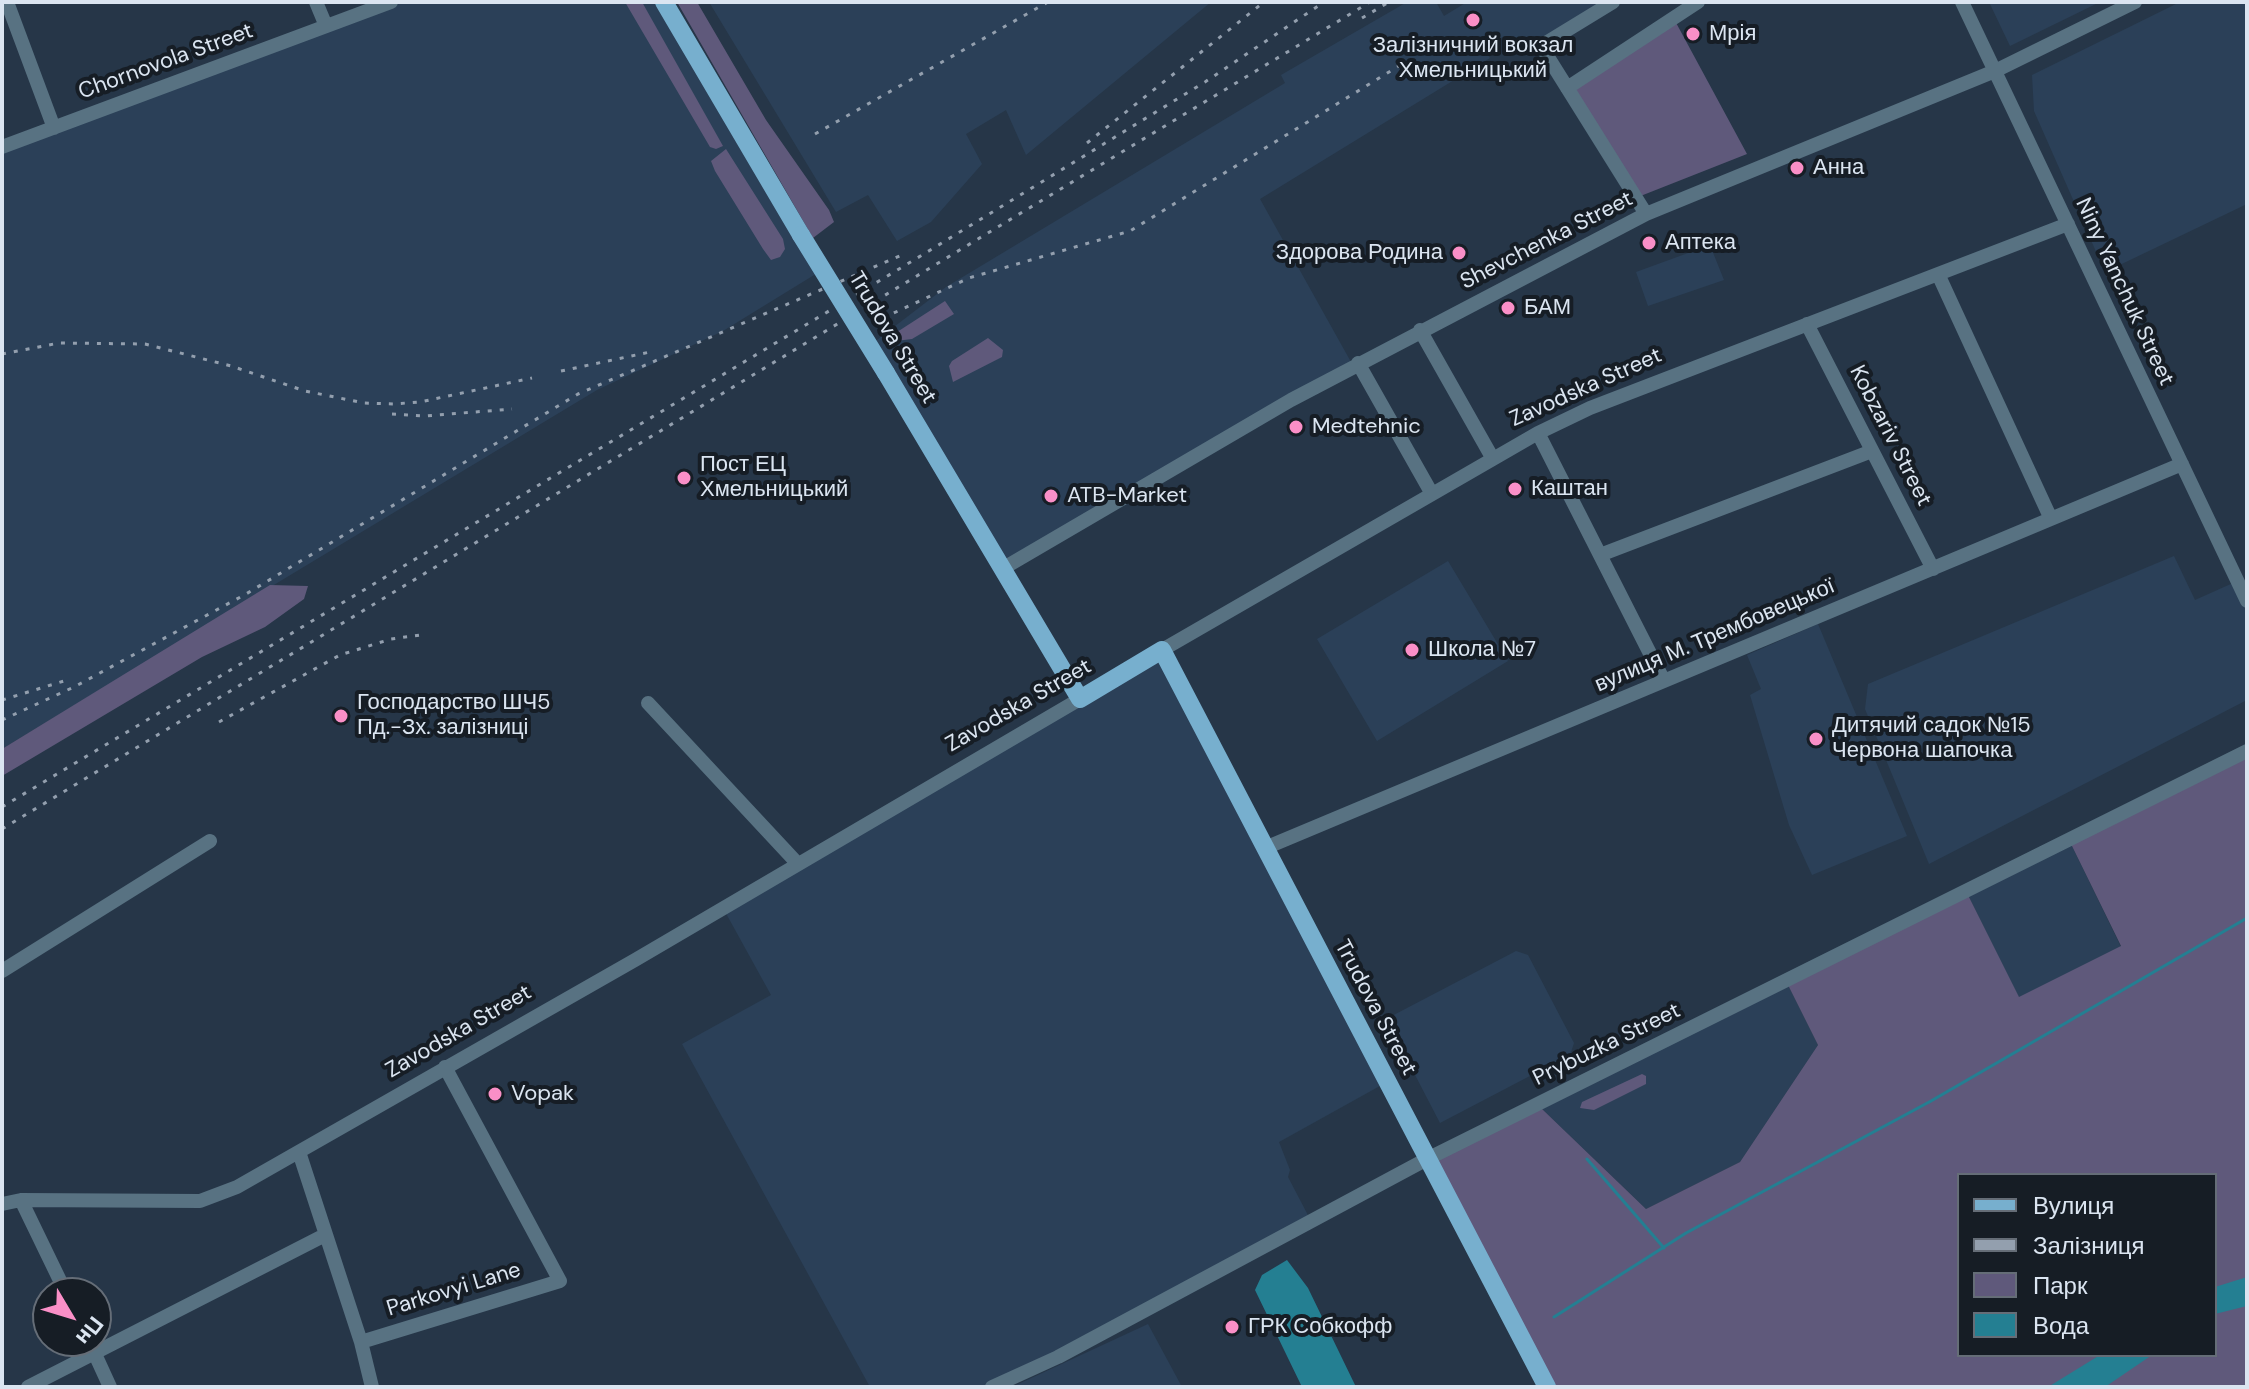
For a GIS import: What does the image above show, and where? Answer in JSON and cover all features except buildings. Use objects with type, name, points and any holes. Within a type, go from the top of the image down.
[{"type":"main road","name":"Trudova Street","points":[[664,2],[1080,699]]},
{"type":"main road","name":"Trudova Street","points":[[1162,650],[1547,1387]]},
{"type":"main road","name":"Zavodska Street","points":[[1080,699],[1162,650]]},
{"type":"street","points":[[7,2],[54,128]]},
{"type":"street","points":[[316,2],[326,26]]},
{"type":"street","name":"Chornovola Street","points":[[2,147],[391,2]]},
{"type":"street","points":[[1613,2],[1541,46],[1646,214]]},
{"type":"street","points":[[1567,88],[1698,2]]},
{"type":"street","name":"Niny Yanchuk Street","points":[[1962,2],[2247,601]]},
{"type":"street","name":"Shevchenka Street","points":[[1002,569],[1358,363],[1646,214],[1995,71],[2135,2]]},
{"type":"street","name":"Zavodska Street","points":[[1162,650],[1538,433],[1590,408],[2068,224]]},
{"type":"street","points":[[1938,274],[2051,519]]},
{"type":"street","name":"Kobzariv Street","points":[[1807,324],[1933,569]]},
{"type":"street","points":[[1420,330],[1493,459]]},
{"type":"street","points":[[1358,363],[1432,494]]},
{"type":"street","points":[[1538,433],[1664,681]]},
{"type":"street","points":[[1600,555],[1872,451]]},
{"type":"street","name":"вулиця М. Трембовецької","points":[[1265,848],[2182,464]]},
{"type":"street","name":"Zavodska Street","points":[[2,1204],[21,1200],[200,1201],[237,1187],[1080,699]]},
{"type":"street","points":[[648,703],[798,864]]},
{"type":"street","name":"Prybuzka Street","points":[[992,1387],[1058,1357],[1427,1159],[2247,751]]},
{"type":"street","points":[[2,971],[210,841]]},
{"type":"street","name":"Parkovyi Lane","points":[[361,1342],[560,1281],[445,1067]]},
{"type":"street","points":[[299,1152],[361,1342],[372,1387]]},
{"type":"street","points":[[21,1200],[58,1277]]},
{"type":"street","points":[[112,1336],[325,1235]]},
{"type":"street","points":[[28,1387],[75,1357]]},
{"type":"street","points":[[97,1357],[110,1387]]},
{"type":"shaded area","points":[[404,2],[659,2],[819,272],[723,331],[597,390],[2,749],[2,152]]},
{"type":"shaded area","points":[[709,2],[1211,2],[1026,155],[1006,110],[966,134],[982,164],[931,222],[897,241],[868,195],[836,212]]},
{"type":"shaded area","points":[[1407,2],[1436,2],[1444,16],[1467,2],[1604,2],[1527,49],[1504,36],[1484,49],[1490,58],[1260,199],[1351,362],[1004,562],[873,343],[946,287],[1285,83],[1281,75]]},
{"type":"shaded area","points":[[1989,2],[2100,2],[2010,46]]},
{"type":"shaded area","points":[[2180,2],[2247,2],[2247,204],[2105,272],[2034,111],[2032,75]]},
{"type":"shaded area","points":[[1710,245],[1724,280],[1648,306],[1636,272]]},
{"type":"shaded area","points":[[2174,556],[2195,600],[2233,583],[2247,613],[2247,700],[1929,864],[1865,709],[1868,684]]},
{"type":"shaded area","name":"Школа №7","points":[[1448,561],[1508,661],[1377,741],[1317,639]]},
{"type":"shaded area","name":"Дитячий садок №15 Червона шапочка","points":[[1818,624],[1907,836],[1812,875],[1789,825],[1750,695],[1761,689],[1747,655]]},
{"type":"shaded area","points":[[1162,650],[1387,1082],[1279,1142],[1290,1170],[1288,1177],[1311,1221],[992,1387],[870,1387],[682,1044],[771,995],[723,908]]},
{"type":"shaded area","points":[[2071,844],[2121,947],[2019,998],[1968,895]]},
{"type":"shaded area","points":[[1516,951],[1528,955],[1574,1043],[1570,1055],[1440,1123],[1386,1019]]},
{"type":"shaded area","points":[[1788,985],[1818,1045],[1740,1162],[1646,1209],[1541,1108]]},
{"type":"shaded area","points":[[1148,1324],[1182,1387],[1012,1387]]},
{"type":"green space","points":[[625,2],[642,2],[723,146],[716,149],[710,147]]},
{"type":"green space","points":[[677,2],[697,2],[766,120],[829,210],[834,222],[813,238]]},
{"type":"green space","points":[[1674,19],[1747,154],[1638,197],[1567,88]]},
{"type":"green space","points":[[726,149],[783,239],[785,249],[780,257],[771,260],[715,171],[711,161]]},
{"type":"green space","points":[[945,301],[954,314],[912,339],[896,341],[894,334]]},
{"type":"green space","points":[[988,338],[1003,350],[1002,357],[953,382],[949,366],[952,361]]},
{"type":"green space","points":[[270,585],[308,586],[304,599],[265,627],[202,657],[2,776],[2,749]]},
{"type":"green space","points":[[2247,756],[2247,1387],[1553,1387],[1434,1161],[1541,1108],[1646,1209],[1740,1162],[1818,1045],[1788,985],[1968,895],[2019,997],[2121,946],[2071,844]]},
{"type":"green space","points":[[1642,1074],[1646,1076],[1646,1084],[1594,1110],[1580,1108],[1582,1102]]},
{"type":"water","points":[[1287,1260],[1308,1288],[1356,1387],[1302,1387],[1255,1290],[1262,1275]]},
{"type":"water","points":[[2247,1277],[2247,1306],[2217,1314],[2217,1286]]},
{"type":"water","points":[[2097,1357],[2149,1357],[2105,1387],[2048,1387]]},
{"type":"waterway","points":[[1554,1317],[1686,1233],[1931,1101],[2247,918]]},
{"type":"waterway","points":[[1587,1159],[1664,1248]]},
{"type":"railway","points":[[815,134],[1048,2]]},
{"type":"railway","points":[[1087,143],[1264,2]]},
{"type":"railway","points":[[2,807],[914,260],[1205,82],[1324,2]]},
{"type":"railway","points":[[2,829],[1370,2]]},
{"type":"railway","points":[[1362,18],[1389,2]]},
{"type":"railway","points":[[883,318],[969,278],[1130,231],[1402,64]]},
{"type":"railway","points":[[2,720],[74,687],[246,594],[578,394],[902,255]]},
{"type":"railway","points":[[2,354],[59,343],[145,344],[231,366],[305,391],[364,403],[420,402],[532,378]]},
{"type":"railway","points":[[561,371],[650,352]]},
{"type":"railway","points":[[392,414],[425,416],[512,409]]},
{"type":"railway","points":[[219,722],[340,655],[391,639],[420,635]]},
{"type":"railway","points":[[2,700],[64,681]]},
{"type":"place","name":"Залізничний вокзал Хмельницький","points":[[1473,20]]},
{"type":"place","name":"Мрія","points":[[1693,34]]},
{"type":"place","name":"Анна","points":[[1797,168]]},
{"type":"place","name":"Аптека","points":[[1649,243]]},
{"type":"place","name":"Здорова Родина","points":[[1459,253]]},
{"type":"place","name":"БАМ","points":[[1508,308]]},
{"type":"place","name":"Medtehnic","points":[[1296,427]]},
{"type":"place","name":"Пост ЕЦ Хмельницький","points":[[684,478]]},
{"type":"place","name":"Каштан","points":[[1515,489]]},
{"type":"place","name":"ATB-Market","points":[[1051,496]]},
{"type":"place","name":"Школа №7","points":[[1412,650]]},
{"type":"place","name":"Господарство ШЧ5 Пд.-Зх. залізниці","points":[[341,716]]},
{"type":"place","name":"Дитячий садок №15 Червона шапочка","points":[[1816,739]]},
{"type":"place","name":"Vopak","points":[[495,1094]]},
{"type":"place","name":"ГРК Собкофф","points":[[1232,1327]]}]
